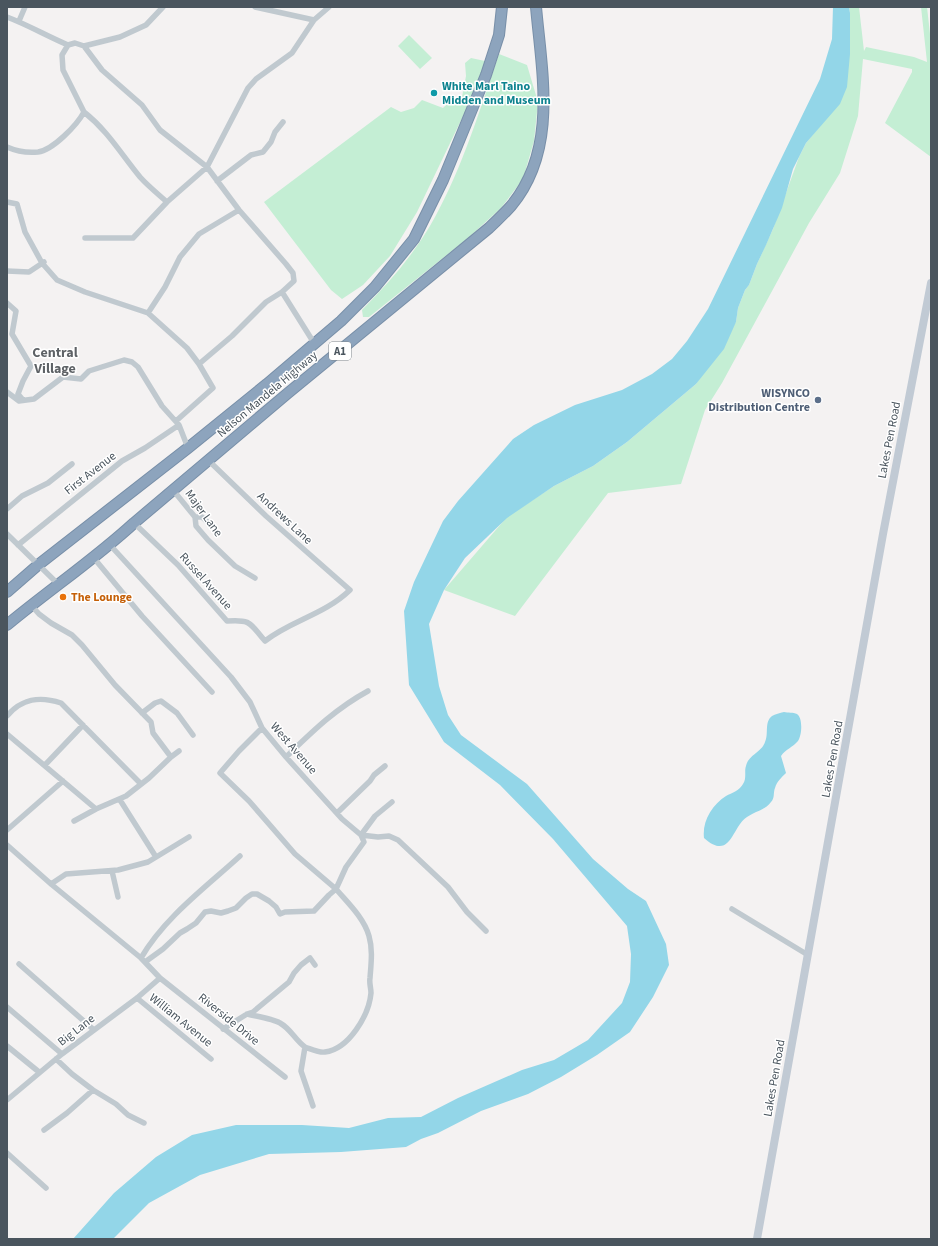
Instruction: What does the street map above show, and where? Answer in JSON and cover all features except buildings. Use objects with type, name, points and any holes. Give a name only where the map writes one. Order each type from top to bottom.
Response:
[{"type":"highway","name":"Nelson Mandela Highway","points":[[7,592],[38,565],[188,448],[310,345],[341,321],[375,287],[414,239],[443,180],[486,76],[499,36],[502,7]]},
{"type":"highway","name":"Nelson Mandela Highway","points":[[7,625],[110,545],[208,460],[489,228],[511,207],[523,189],[536,161],[543,124],[543,101],[536,7]]},
{"type":"street","points":[[20,21],[25,7]]},
{"type":"street","points":[[163,7],[146,24],[120,37],[84,46],[75,43],[68,46],[62,55],[63,70],[84,112],[94,120],[115,143],[140,177],[167,202]]},
{"type":"street","points":[[256,7],[314,20]]},
{"type":"street","points":[[85,238],[133,238],[167,202],[207,167],[248,88],[256,79],[292,53],[314,20],[329,7]]},
{"type":"street","points":[[7,17],[20,21],[68,46]]},
{"type":"street","points":[[7,202],[17,204],[25,232],[43,263],[56,280],[85,292],[148,313],[187,348],[200,364],[232,336],[266,302],[282,292],[294,280],[293,273],[239,210],[207,167],[160,130],[142,105],[102,70],[84,46]]},
{"type":"street","points":[[7,147],[15,151],[38,152],[52,145],[79,121],[84,112]]},
{"type":"street","points":[[217,181],[251,155],[263,152],[271,142],[275,132],[284,122]]},
{"type":"street","points":[[148,313],[165,287],[180,257],[199,234],[239,210]]},
{"type":"street","points":[[7,271],[29,272],[43,263]]},
{"type":"street","name":"Lakes Pen Road","points":[[757,1239],[883,534],[931,283]]},
{"type":"street","points":[[282,292],[310,345]]},
{"type":"street","points":[[7,303],[16,311],[12,334],[31,366],[18,394],[23,400]]},
{"type":"street","points":[[7,392],[19,401],[34,399],[64,377],[81,380],[89,370],[124,360],[132,362],[138,367],[162,406],[178,423],[188,448]]},
{"type":"street","name":"First Avenue","points":[[18,545],[122,461],[164,436],[178,423],[213,388],[200,364]]},
{"type":"street","name":"Andrews Lane","points":[[208,460],[266,516],[350,590],[329,607],[277,632],[265,641]]},
{"type":"street","points":[[7,509],[22,496],[48,483],[72,464]]},
{"type":"street","name":"Majer Lane","points":[[173,490],[195,517],[196,526],[208,540],[235,566],[255,578]]},
{"type":"street","points":[[195,517],[202,517],[214,528]]},
{"type":"street","name":"Russel Avenue","points":[[134,523],[178,565],[227,621],[241,620],[250,623],[265,641]]},
{"type":"street","points":[[7,534],[58,584]]},
{"type":"street","name":"West Avenue","points":[[110,545],[231,677],[250,702],[262,728],[286,758],[337,813],[361,836]]},
{"type":"street","points":[[93,557],[142,616],[212,692]]},
{"type":"street","points":[[31,605],[39,614],[72,635],[82,645],[115,685],[151,722],[153,733],[171,757]]},
{"type":"street","points":[[286,758],[322,722],[351,701],[368,692]]},
{"type":"street","points":[[7,716],[12,710],[29,700],[48,699],[61,703],[141,784]]},
{"type":"street","points":[[142,713],[155,703],[161,701],[176,713],[193,735]]},
{"type":"street","points":[[45,765],[83,725]]},
{"type":"street","points":[[247,1014],[279,1022],[292,1033],[297,1042],[305,1047],[324,1052],[340,1047],[353,1035],[368,1005],[371,992],[369,983],[372,953],[370,937],[365,925],[336,889],[295,854],[249,801],[220,773],[262,728]]},
{"type":"street","points":[[7,734],[96,809]]},
{"type":"street","points":[[74,821],[96,809],[120,800],[179,751]]},
{"type":"street","points":[[337,813],[374,775],[385,766]]},
{"type":"street","points":[[7,830],[64,781]]},
{"type":"street","points":[[120,800],[156,857]]},
{"type":"street","points":[[361,836],[375,816],[392,802]]},
{"type":"street","points":[[143,960],[163,949],[180,932],[187,930],[196,923],[205,912],[211,910],[221,913],[236,908],[252,894],[257,894],[269,901],[276,907],[280,914],[285,912],[314,911],[336,889],[346,867],[364,842],[361,836]]},
{"type":"street","points":[[361,836],[389,836],[398,840],[448,887],[466,912],[486,931]]},
{"type":"street","points":[[51,884],[66,874],[112,871],[125,869],[148,862],[189,837]]},
{"type":"street","name":"Riverside Drive","points":[[8,848],[143,960],[160,978],[285,1078]]},
{"type":"street","points":[[143,960],[150,944],[172,918],[240,856]]},
{"type":"street","points":[[112,871],[118,897]]},
{"type":"street","points":[[732,909],[808,955]]},
{"type":"street","points":[[224,1029],[247,1014],[253,1012],[289,982],[300,965],[310,958],[315,965]]},
{"type":"street","points":[[19,964],[94,1030]]},
{"type":"street","name":"Big Lane","points":[[7,1100],[62,1054],[137,998],[160,978]]},
{"type":"street","name":"William Avenue","points":[[137,998],[211,1059]]},
{"type":"street","points":[[7,1007],[62,1054]]},
{"type":"street","points":[[7,1046],[40,1072]]},
{"type":"street","points":[[305,1047],[301,1071],[313,1106]]},
{"type":"street","points":[[56,1059],[72,1074],[93,1090],[116,1104],[128,1115],[144,1123]]},
{"type":"street","points":[[44,1130],[67,1113],[93,1090]]},
{"type":"street","points":[[7,1153],[46,1188]]},
{"type":"green space","points":[[849,7],[859,7],[864,51],[866,47],[914,57],[927,62],[921,7],[927,7],[931,43],[931,157],[885,123],[912,72],[912,69],[863,59],[858,116],[840,173],[809,223],[722,383],[705,410],[681,484],[608,493],[515,616],[444,590],[507,517],[554,486],[593,466],[627,442],[696,384],[736,322],[738,308],[773,229],[799,157],[806,143],[820,126],[850,13]]},
{"type":"green space","points":[[409,35],[432,58],[420,69],[398,46]]},
{"type":"green space","points":[[499,54],[527,65],[538,102],[534,141],[523,179],[501,208],[468,238],[369,317],[363,317],[362,310],[383,289],[420,242],[445,198],[463,158]]},
{"type":"green space","points":[[471,58],[485,61],[481,73],[465,112],[417,212],[390,256],[363,285],[342,299],[331,290],[264,202],[391,107],[401,112],[414,108],[422,100],[443,108],[449,102],[454,105],[462,97],[466,76],[465,63]]},
{"type":"water","points":[[833,7],[849,7],[850,54],[847,87],[840,104],[806,143],[793,169],[782,208],[749,285],[745,290],[738,308],[736,322],[724,349],[696,384],[627,442],[593,466],[554,486],[507,518],[465,558],[444,590],[429,624],[439,686],[448,715],[461,735],[527,784],[593,859],[628,889],[646,901],[666,944],[669,965],[653,997],[630,1032],[597,1055],[561,1077],[528,1094],[481,1111],[438,1133],[421,1139],[406,1147],[341,1152],[269,1154],[200,1175],[149,1203],[113,1239],[73,1239],[114,1193],[156,1157],[192,1135],[236,1125],[302,1125],[349,1128],[388,1118],[421,1117],[458,1098],[522,1070],[554,1060],[588,1040],[622,1003],[630,982],[631,954],[627,926],[553,839],[500,785],[444,742],[409,685],[404,611],[414,582],[443,521],[458,501],[513,439],[534,425],[575,405],[622,390],[652,374],[672,359],[687,341],[708,309],[820,79],[832,39]]},
{"type":"water","points":[[784,712],[795,713],[799,716],[801,731],[798,741],[781,756],[786,773],[777,783],[772,800],[768,805],[742,821],[726,844],[720,846],[713,844],[704,838],[706,820],[709,814],[716,804],[742,786],[745,779],[745,768],[747,762],[765,742],[768,721],[772,716]]},
{"type":"place","name":"White Marl Taino Midden and Museum","points":[[434,93]]},
{"type":"place","name":"WISYNCO Distribution Centre","points":[[818,400]]},
{"type":"place","name":"The Lounge","points":[[63,597]]},
{"type":"district","name":"Central Village","points":[[55,360]]}]
